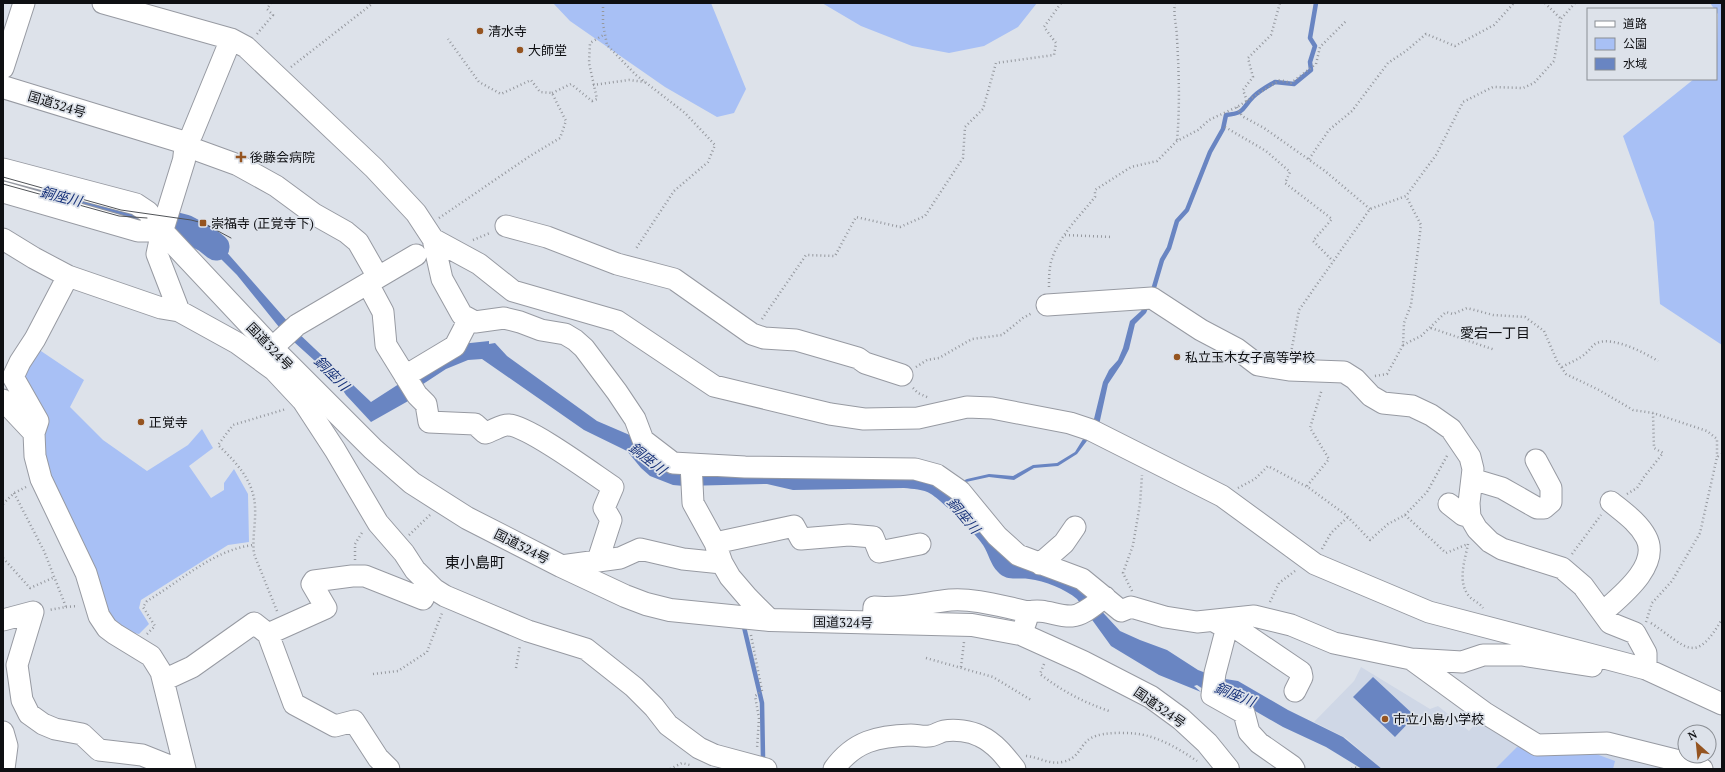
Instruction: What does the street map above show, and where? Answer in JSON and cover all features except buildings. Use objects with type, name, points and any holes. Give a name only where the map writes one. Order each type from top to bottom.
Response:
[{"type":"highway","name":"国道324号","points":[[3,87],[186,143]]},
{"type":"highway","points":[[162,231],[184,160],[186,143]]},
{"type":"highway","name":"国道324号","points":[[162,231],[277,343],[373,449],[412,483],[440,503],[604,588],[646,604],[670,610],[770,620],[972,625],[1021,634],[1120,680],[1151,698],[1182,719],[1207,743],[1228,769]]},
{"type":"street","points":[[3,68],[24,3]]},
{"type":"street","points":[[103,3],[238,43],[278,77],[374,168],[416,213],[429,233],[442,279],[462,315],[475,322],[504,318],[541,330],[566,334],[575,340],[584,348],[617,392],[635,420],[643,440],[673,463],[745,467],[915,469],[937,475],[960,491],[997,536],[1018,555],[1082,579],[1121,611],[1131,607],[1165,617],[1220,624],[1239,630],[1301,672],[1302,677],[1295,692]]},
{"type":"street","points":[[238,43],[186,143],[194,149],[238,165],[276,186],[314,214],[346,232],[358,242],[383,312],[386,345],[410,383],[426,404],[429,422],[475,424],[486,433],[506,425],[518,427],[548,443],[613,487],[604,508],[611,520],[598,560]]},
{"type":"street","points":[[3,169],[136,204],[148,212],[162,231],[157,254],[178,311]]},
{"type":"street","points":[[3,192],[138,231],[162,231]]},
{"type":"street","points":[[506,226],[547,237],[624,266],[674,279],[752,334],[764,338],[796,340],[858,358],[865,363],[902,375]]},
{"type":"street","points":[[429,233],[452,249],[479,264],[513,291],[617,321],[714,386],[830,414],[864,419],[918,418],[967,407],[992,408],[1070,423],[1109,438],[1222,496],[1311,562],[1429,612],[1646,669],[1722,704]]},
{"type":"street","points":[[3,239],[68,276],[161,308],[178,311],[237,343],[274,370],[303,401],[335,450],[376,520],[404,553],[415,570],[434,589],[445,596],[525,630],[586,649],[634,687],[654,707],[668,725],[699,748],[714,755],[761,768]]},
{"type":"street","points":[[277,343],[297,325],[416,255]]},
{"type":"street","points":[[68,276],[13,377],[38,421],[34,433],[35,456],[41,479],[86,573],[99,616],[107,628],[151,656],[156,663],[164,680],[185,769]]},
{"type":"street","points":[[1047,306],[1152,298],[1201,330],[1237,349],[1258,365],[1289,370],[1344,372],[1355,379],[1371,396],[1383,403],[1412,406],[1451,428],[1458,436],[1470,457],[1474,469],[1468,503],[1471,529]]},
{"type":"street","points":[[410,383],[455,346],[469,319]]},
{"type":"street","points":[[3,400],[34,433]]},
{"type":"street","points":[[1472,479],[1502,488],[1537,508],[1544,508],[1551,502],[1551,488],[1536,460]]},
{"type":"street","points":[[691,464],[691,490],[693,503],[715,543],[722,563],[730,577],[770,620]]},
{"type":"street","points":[[1603,612],[1639,577],[1649,550],[1646,537],[1632,519],[1611,502]]},
{"type":"street","points":[[1449,504],[1463,515],[1471,529],[1502,549],[1562,568],[1583,586],[1610,623],[1641,627],[1646,653],[1646,669]]},
{"type":"street","points":[[715,543],[794,526],[801,539],[849,535],[872,537],[879,552],[920,544]]},
{"type":"street","points":[[1040,564],[1064,543],[1075,527]]},
{"type":"street","points":[[561,566],[620,558],[640,549],[683,559],[722,563]]},
{"type":"street","points":[[164,680],[192,667],[254,622],[275,631],[326,608],[312,584],[314,581],[365,576],[424,597]]},
{"type":"street","points":[[873,622],[874,607],[893,608],[950,600],[994,604],[1029,612],[1037,610],[1072,616],[1085,612],[1105,598]]},
{"type":"street","points":[[3,620],[33,612]]},
{"type":"street","points":[[33,612],[16,665],[22,700],[28,714],[43,724],[55,729],[82,734],[99,750],[142,755],[177,769]]},
{"type":"street","points":[[1021,634],[1029,612]]},
{"type":"street","points":[[1220,624],[1254,616],[1291,624],[1334,643],[1411,659],[1462,662],[1483,655],[1522,655],[1610,670],[1624,663]]},
{"type":"street","points":[[1220,624],[1212,695],[1244,713],[1249,732],[1259,744],[1292,766],[1294,769]]},
{"type":"street","points":[[275,631],[294,704],[335,726],[354,721],[378,758],[389,769]]},
{"type":"street","points":[[1411,659],[1485,714],[1538,744],[1607,743],[1689,767]]},
{"type":"street","points":[[3,726],[28,714]]},
{"type":"street","points":[[834,769],[848,752],[866,742],[886,737],[913,735],[929,736],[945,731],[979,735],[995,744],[1012,766]]},
{"type":"street","points":[[3,732],[7,746],[4,769]]},
{"type":"path","points":[[238,43],[274,15],[267,8],[271,3]]},
{"type":"path","points":[[603,3],[607,45],[646,82],[685,113],[715,145],[708,162],[674,192],[624,266]]},
{"type":"path","points":[[752,334],[806,255],[835,256],[856,217],[900,227],[925,216],[963,158],[965,126],[983,109],[996,63],[1054,55],[1056,43],[1044,27],[1061,3]]},
{"type":"path","points":[[1175,3],[1174,19],[1177,32],[1180,110],[1177,141]]},
{"type":"path","points":[[1247,101],[1243,90],[1253,77],[1248,58],[1271,35],[1280,3]]},
{"type":"path","points":[[1309,159],[1329,130],[1352,111],[1388,62],[1406,51],[1426,34],[1455,46],[1494,25],[1514,3]]},
{"type":"path","points":[[1545,3],[1561,19]]},
{"type":"path","points":[[1289,370],[1294,329],[1299,310],[1370,209],[1406,196],[1436,155],[1463,102],[1493,87],[1523,88],[1534,83],[1554,62],[1561,19],[1576,3]]},
{"type":"path","points":[[278,77],[372,4]]},
{"type":"path","points":[[942,412],[935,400],[918,393],[902,375],[927,360],[940,358],[972,339],[1002,335],[1023,318],[1047,306],[1051,263],[1064,235],[1095,197],[1095,190],[1131,167],[1157,161],[1177,141],[1198,130],[1221,113],[1237,107],[1280,80],[1291,83],[1316,64],[1320,47],[1346,21]]},
{"type":"path","points":[[448,39],[479,82],[501,94],[531,80],[540,92],[552,93],[571,84],[592,101],[597,99],[589,63],[590,43],[605,34]]},
{"type":"path","points":[[593,85],[629,80],[646,82]]},
{"type":"path","points":[[429,233],[530,156],[560,138],[566,121],[552,93]]},
{"type":"path","points":[[1237,107],[1242,116],[1264,128],[1309,159],[1370,209]]},
{"type":"path","points":[[1225,126],[1271,155],[1290,172],[1285,183],[1332,219],[1313,241],[1333,261]]},
{"type":"path","points":[[1387,374],[1403,344],[1404,323],[1411,304],[1422,225],[1406,196]]},
{"type":"path","points":[[452,249],[506,226]]},
{"type":"path","points":[[1064,235],[1112,237]]},
{"type":"path","points":[[1403,344],[1421,336],[1446,312],[1453,314],[1467,308],[1493,315],[1525,317],[1544,331],[1557,361],[1566,374],[1599,390],[1633,410],[1653,413],[1707,431],[1714,435],[1717,439],[1717,457],[1700,533],[1672,582],[1652,603],[1641,627],[1687,649],[1695,648],[1709,639],[1722,619]]},
{"type":"path","points":[[1430,328],[1495,350]]},
{"type":"path","points":[[1562,367],[1585,354],[1593,346],[1603,341],[1642,351],[1658,361]]},
{"type":"path","points":[[1307,486],[1329,459],[1310,428],[1328,372]]},
{"type":"path","points":[[275,631],[256,562],[253,545],[255,507],[254,494],[238,464],[218,445],[233,425],[282,411]]},
{"type":"path","points":[[1562,568],[1611,502],[1638,488],[1644,476],[1663,453],[1654,448],[1653,413]]},
{"type":"path","points":[[1222,496],[1255,479],[1268,466],[1307,486],[1348,517],[1370,540],[1388,524],[1405,515],[1427,492],[1458,436]]},
{"type":"path","points":[[1717,457],[1722,454]]},
{"type":"path","points":[[1131,607],[1134,593],[1123,573],[1134,545],[1140,504],[1141,480],[1147,458]]},
{"type":"path","points":[[3,504],[14,493],[55,577],[66,607],[33,612]]},
{"type":"path","points":[[395,542],[412,533],[440,503]]},
{"type":"path","points":[[1405,515],[1446,553],[1471,529]]},
{"type":"path","points":[[1269,604],[1279,583],[1311,562],[1332,533],[1348,517]]},
{"type":"path","points":[[358,576],[354,558],[355,544],[361,533],[376,520]]},
{"type":"path","points":[[1471,529],[1462,576],[1469,596],[1479,602],[1483,608],[1481,626]]},
{"type":"path","points":[[135,646],[155,626],[143,607],[147,601],[217,555],[239,547],[253,545]]},
{"type":"path","points":[[3,558],[30,588],[55,577]]},
{"type":"path","points":[[373,674],[398,670],[427,652],[444,607],[424,597]]},
{"type":"path","points":[[748,618],[762,691],[755,696],[759,718],[761,768]]},
{"type":"path","points":[[516,668],[525,630]]},
{"type":"path","points":[[1051,647],[1040,674],[1068,694],[1109,710]]},
{"type":"path","points":[[926,658],[993,678],[1031,700]]},
{"type":"path","points":[[1012,766],[1021,756],[1029,756],[1052,763],[1062,762],[1075,757],[1092,738],[1101,734],[1117,733],[1148,735],[1180,750],[1202,765]]},
{"type":"path","points":[[1352,769],[1354,767],[1358,769]]},
{"type":"shaded area","name":"市立小島小学校","points":[[1361,667],[1430,709],[1438,706],[1469,731],[1481,717],[1533,746],[1588,746],[1678,769],[1382,769],[1346,738],[1314,722],[1354,681]]},
{"type":"green space","points":[[553,3],[711,3],[746,89],[734,113],[717,117],[665,87],[570,21]]},
{"type":"green space","points":[[822,3],[1037,3],[1018,27],[984,46],[949,53],[912,46],[861,26]]},
{"type":"green space","points":[[1710,3],[1722,3],[1722,345],[1660,304],[1654,222],[1623,136],[1693,80],[1717,80],[1718,14],[1717,8],[1714,8]]},
{"type":"green space","points":[[35,347],[84,380],[70,407],[103,440],[147,471],[188,445],[202,429],[213,448],[189,466],[211,498],[224,490],[224,483],[234,469],[248,494],[249,542],[228,545],[141,600],[139,608],[149,624],[139,634],[118,630],[103,609],[47,478],[17,377]]},
{"type":"green space","points":[[1517,747],[1551,753],[1588,751],[1615,761],[1613,769],[1495,769]]},
{"type":"water","points":[[185,228],[209,232],[295,330],[371,402],[461,344],[489,341],[489,344],[495,343],[507,356],[597,421],[639,439],[658,458],[910,473],[956,484],[967,479],[989,474],[1013,476],[1033,465],[1057,463],[1075,452],[1093,423],[1103,382],[1109,370],[1118,360],[1123,348],[1130,321],[1141,311],[1145,303],[1150,304],[1146,313],[1135,324],[1129,349],[1122,363],[1108,384],[1099,425],[1077,454],[1058,466],[1034,468],[1014,480],[989,477],[966,482],[978,519],[1071,578],[1120,631],[1167,650],[1198,670],[1219,678],[1238,681],[1288,710],[1343,737],[1382,769],[1362,769],[1326,747],[1283,727],[1250,708],[1209,693],[1197,685],[1194,686],[1201,692],[1159,675],[1111,646],[1077,599],[1072,595],[1054,586],[1035,580],[1009,578],[1001,575],[993,566],[983,545],[974,534],[942,503],[925,491],[904,488],[793,490],[767,484],[673,485],[650,476],[641,468],[627,451],[584,430],[482,359],[468,360],[446,369],[417,388],[410,400],[371,422],[346,395],[336,380],[283,332],[237,275],[219,257],[188,233]]},
{"type":"water","points":[[1373,677],[1415,716],[1395,737],[1353,697]]},
{"type":"waterway","points":[[1152,294],[1162,260],[1169,248],[1177,221],[1187,210],[1210,152],[1223,129],[1226,115],[1240,112],[1255,95],[1275,82],[1294,84],[1311,70],[1310,62],[1315,46],[1310,38],[1316,3]]},
{"type":"waterway","name":"銅座川","points":[[3,181],[185,228],[206,239],[216,247]]},
{"type":"waterway","points":[[744,627],[762,703],[763,757]]},
{"type":"tram line","points":[[3,177],[121,210],[203,223],[231,238]]},
{"type":"tram line","points":[[3,184],[119,216],[147,218]]},
{"type":"place","name":"清水寺","points":[[480,31]]},
{"type":"place","name":"大師堂","points":[[520,50]]},
{"type":"place","name":"後藤会病院","points":[[241,157]]},
{"type":"place","name":"崇福寺 (正覚寺下)","points":[[203,223]]},
{"type":"place","name":"私立玉木女子高等学校","points":[[1177,357]]},
{"type":"place","name":"正覚寺","points":[[141,422]]},
{"type":"place","name":"市立小島小学校","points":[[1385,719]]},
{"type":"district","name":"愛宕一丁目","points":[[1495,332]]},
{"type":"district","name":"東小島町","points":[[475,562]]}]
